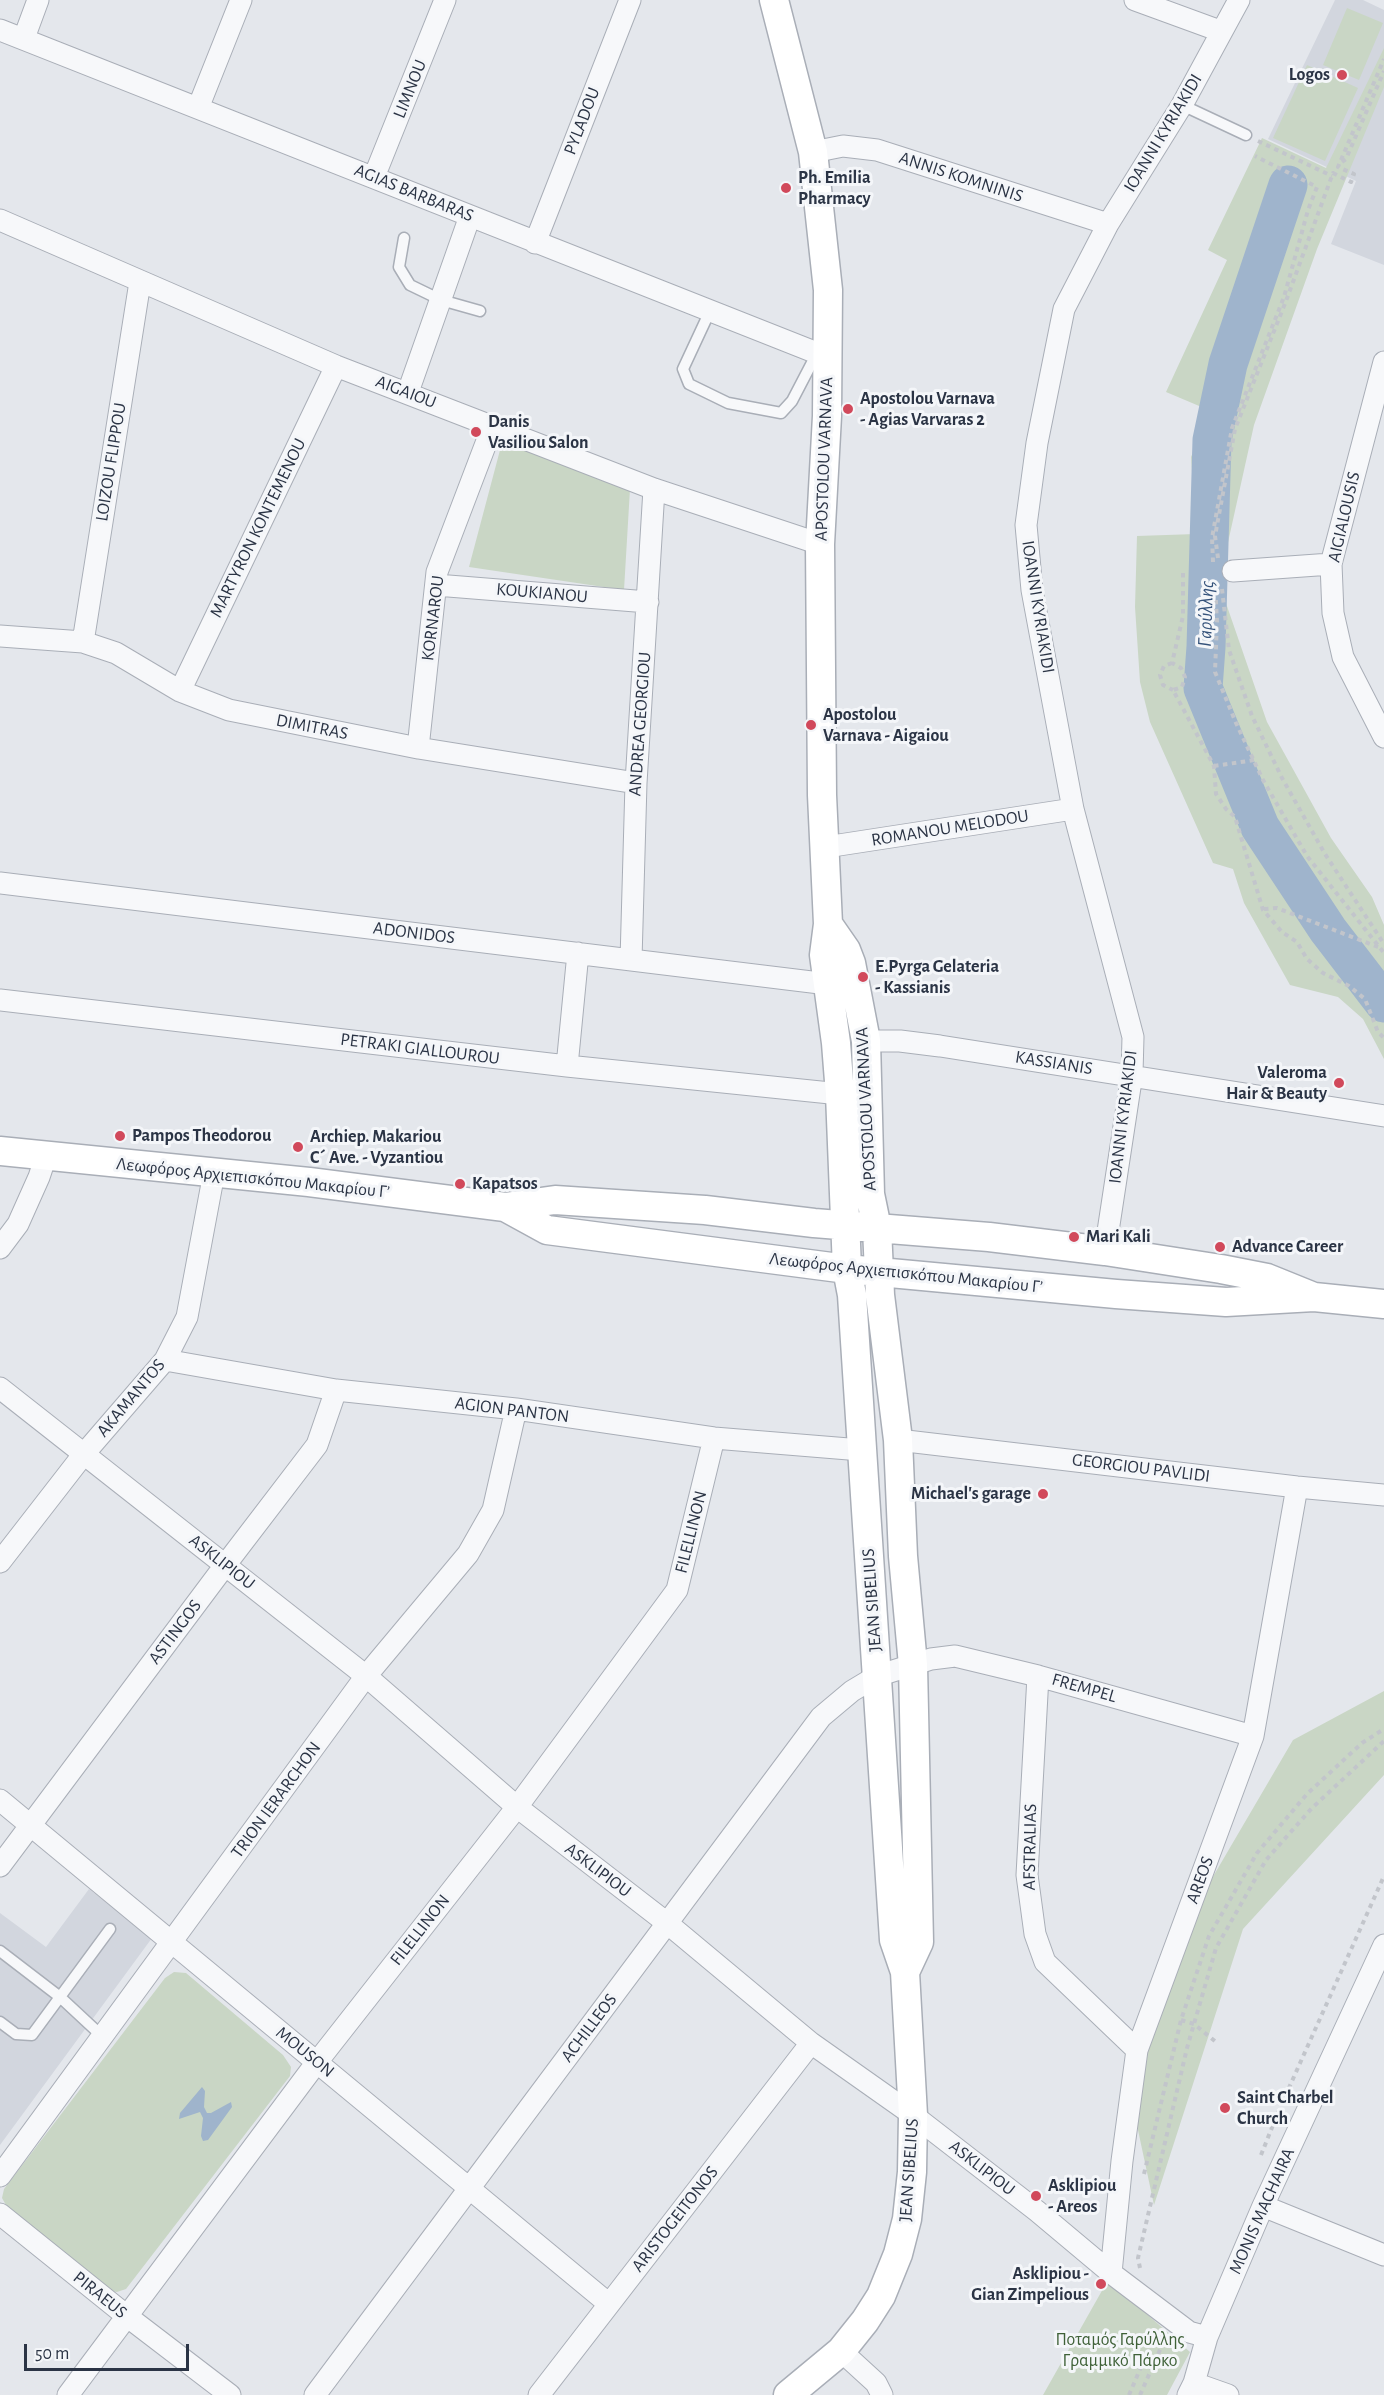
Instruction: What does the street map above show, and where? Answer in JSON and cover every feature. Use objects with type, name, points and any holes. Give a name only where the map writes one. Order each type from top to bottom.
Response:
[{"type":"main road","name":"APOSTOLOU VARNAVA","points":[[774,0],[813,152],[828,290],[822,355],[827,416],[820,544],[822,795],[828,924],[824,955],[836,1043],[840,1094],[845,1225]]},
{"type":"main road","name":"APOSTOLOU VARNAVA","points":[[828,924],[846,950],[851,963],[866,1041],[870,1194],[877,1228]]},
{"type":"main road","name":"Λεωφόρος Αρχιεπισκόπου Μακαρίου Γ’","points":[[0,1151],[309,1182],[505,1207],[555,1200],[705,1210],[989,1237],[1105,1251],[1221,1269],[1267,1278],[1314,1297]]},
{"type":"main road","name":"Λεωφόρος Αρχιεπισκόπου Μακαρίου Γ’","points":[[505,1207],[548,1230],[847,1269],[1226,1302],[1314,1297],[1384,1304]]},
{"type":"main road","name":"JEAN SIBELIUS","points":[[788,2395],[841,2351],[880,2296],[898,2253],[907,2219],[912,2172],[913,2115],[905,1972],[894,1940],[852,1295],[847,1269],[845,1225]]},
{"type":"main road","name":"JEAN SIBELIUS","points":[[877,1228],[879,1270],[898,1440],[903,1556],[913,1665],[919,1942],[905,1972]]},
{"type":"street","points":[[24,38],[38,0]]},
{"type":"street","points":[[198,108],[241,0]]},
{"type":"street","name":"LIMNOU","points":[[374,177],[445,0]]},
{"type":"street","name":"PYLADOU","points":[[535,243],[630,0]]},
{"type":"street","points":[[1135,0],[1221,31]]},
{"type":"street","name":"IOANNI KYRIAKIDI","points":[[1105,1251],[1132,1074],[1132,1036],[1073,808],[1032,590],[1026,525],[1037,443],[1064,309],[1108,224],[1182,105],[1239,0]]},
{"type":"street","name":"AGIAS BARBARAS","points":[[0,30],[822,355]]},
{"type":"street","name":"ANNIS KOMNINIS","points":[[813,152],[843,146],[877,150],[1108,224]]},
{"type":"street","points":[[408,393],[470,216]]},
{"type":"street","name":"AIGAIOU","points":[[0,220],[336,366],[654,489],[820,544]]},
{"type":"street","name":"LOIZOU FLIPPOU","points":[[83,642],[140,282]]},
{"type":"street","name":"AIGIALOUSIS","points":[[1384,362],[1331,564],[1333,613],[1343,657],[1384,737]]},
{"type":"street","name":"MARTYRON KONTEMENOU","points":[[180,691],[336,366]]},
{"type":"street","name":"KORNAROU","points":[[418,748],[437,572],[493,425]]},
{"type":"street","name":"ANDREA GEORGIOU","points":[[631,960],[636,783],[654,489]]},
{"type":"street","points":[[1233,571],[1331,564]]},
{"type":"street","name":"KOUKIANOU","points":[[436,585],[648,602]]},
{"type":"street","name":"DIMITRAS","points":[[0,636],[83,642],[116,653],[180,691],[229,711],[418,748],[636,783]]},
{"type":"street","name":"ROMANOU MELODOU","points":[[826,847],[1073,808]]},
{"type":"street","name":"ADONIDOS","points":[[0,883],[828,984]]},
{"type":"street","points":[[567,1066],[578,953]]},
{"type":"street","name":"PETRAKI GIALLOUROU","points":[[0,1000],[567,1066],[840,1094]]},
{"type":"street","name":"KASSIANIS","points":[[866,1041],[900,1041],[940,1046],[1132,1074],[1384,1116]]},
{"type":"street","points":[[0,1248],[18,1224],[46,1156]]},
{"type":"street","name":"AKAMANTOS","points":[[0,1562],[82,1455],[165,1360],[188,1317],[214,1173]]},
{"type":"street","name":"AGION PANTON","points":[[165,1360],[336,1390],[516,1409],[714,1438],[861,1450]]},
{"type":"street","name":"ASKLIPIOU","points":[[0,1388],[82,1455],[226,1564],[366,1676],[517,1807],[667,1923],[811,2043],[913,2115],[1189,2332],[1207,2337]]},
{"type":"street","name":"ASTINGOS","points":[[0,1866],[317,1445],[336,1390]]},
{"type":"street","name":"TRION IERARCHON","points":[[0,2176],[366,1676],[468,1554],[493,1510],[516,1409]]},
{"type":"street","name":"FILELLINON","points":[[68,2395],[317,2062],[517,1807],[677,1590],[714,1438]]},
{"type":"street","name":"GEORGIOU PAVLIDI","points":[[898,1440],[1296,1487],[1384,1494]]},
{"type":"street","name":"AREOS","points":[[1112,2273],[1122,2161],[1137,2050],[1253,1736],[1296,1487]]},
{"type":"street","name":"FREMPEL","points":[[877,1676],[932,1659],[955,1656],[1038,1676],[1253,1736]]},
{"type":"street","name":"ACHILLEOS","points":[[315,2395],[821,1716],[844,1696],[877,1676]]},
{"type":"street","name":"AFSTRALIAS","points":[[1038,1676],[1027,1875],[1035,1934],[1045,1962],[1137,2050]]},
{"type":"street","name":"MOUSON","points":[[0,1800],[609,2304]]},
{"type":"street","name":"MONIS MACHAIRA","points":[[1191,2389],[1207,2337],[1263,2206],[1384,1945]]},
{"type":"street","name":"ARISTOGEITONOS","points":[[539,2395],[811,2043]]},
{"type":"street","points":[[1263,2206],[1384,2255]]},
{"type":"street","name":"PIRAEUS","points":[[0,2214],[230,2395]]},
{"type":"street","points":[[841,2351],[876,2383],[882,2395]]},
{"type":"street","points":[[1191,2389],[1228,2395]]},
{"type":"lane","points":[[1182,105],[1246,135]]},
{"type":"lane","points":[[404,238],[399,267],[410,285],[441,300],[480,311]]},
{"type":"lane","points":[[710,311],[683,369],[689,384],[728,403],[781,413],[792,401],[822,355]]},
{"type":"lane","points":[[0,2022],[16,2034],[32,2035],[110,1929]]},
{"type":"lane","points":[[0,1951],[60,1997],[103,2037]]},
{"type":"path","points":[[1339,165],[1384,59]]},
{"type":"path","points":[[1339,165],[1346,159],[1384,71]]},
{"type":"path","points":[[1261,142],[1332,176]]},
{"type":"path","points":[[1255,156],[1325,191],[1333,173],[1352,182],[1354,174],[1338,167],[1339,165]]},
{"type":"path","points":[[1172,663],[1183,616],[1183,573]]},
{"type":"path","points":[[1173,690],[1182,687],[1185,676],[1181,668],[1172,663],[1164,666],[1160,675],[1163,685],[1173,690],[1214,766],[1216,794],[1226,809],[1235,817],[1263,909],[1282,932],[1297,942],[1307,959],[1323,974],[1349,986],[1365,999],[1378,1032],[1384,1038]]},
{"type":"path","points":[[1214,766],[1255,760]]},
{"type":"path","points":[[1263,909],[1277,908],[1379,948],[1384,953]]},
{"type":"path","points":[[1142,2182],[1181,2020],[1209,1936],[1257,1853],[1307,1794],[1362,1743],[1384,1729]]},
{"type":"path","points":[[1140,2269],[1138,2258],[1194,2024],[1216,1948],[1266,1860],[1312,1808],[1384,1741]]},
{"type":"path","points":[[1257,2166],[1278,2110],[1384,1876]]},
{"type":"path","points":[[1181,2020],[1194,2024],[1216,2042]]},
{"type":"path","points":[[1132,2259],[1145,2277]]},
{"type":"path","points":[[1129,2395],[1158,2327],[1168,2338]]},
{"type":"path","points":[[1140,2395],[1162,2343],[1157,2331]]},
{"type":"shaded area","name":"Logos","points":[[1335,0],[1363,0],[1384,10],[1384,265],[1331,244],[1356,181],[1268,139]]},
{"type":"shaded area","points":[[89,1889],[152,1938],[0,2145],[0,1913],[46,1947]]},
{"type":"green space","points":[[1347,8],[1383,23],[1359,80],[1323,65]]},
{"type":"green space","points":[[1384,48],[1384,87],[1317,249],[1254,425],[1219,583],[1267,722],[1331,838],[1372,897],[1384,925],[1384,1059],[1363,1019],[1338,997],[1290,985],[1244,903],[1233,869],[1213,863],[1150,722],[1140,682],[1135,607],[1137,536],[1196,534],[1191,457],[1211,411],[1166,392],[1227,260],[1208,250],[1262,138],[1326,168]]},
{"type":"green space","points":[[1307,65],[1358,88],[1325,161],[1273,138]]},
{"type":"green space","points":[[504,435],[630,489],[624,590],[469,567]]},
{"type":"green space","points":[[1384,1691],[1384,1775],[1243,1929],[1154,2205],[1129,2088],[1204,1892],[1293,1740]]},
{"type":"green space","points":[[174,1972],[186,1973],[283,2055],[291,2067],[290,2076],[126,2289],[117,2292],[109,2291],[7,2207],[2,2198],[4,2189],[165,1978]]},
{"type":"green space","name":"Ποταμός Γαρύλλης Γραμμικό Πάρκο","points":[[1108,2280],[1190,2352],[1167,2395],[1043,2395]]},
{"type":"water","points":[[202,2087],[205,2091],[204,2107],[207,2113],[231,2102],[232,2107],[208,2140],[203,2141],[201,2136],[203,2118],[200,2112],[179,2119],[180,2113]]},
{"type":"waterway","name":"Γαρύλλης","points":[[1288,185],[1228,364],[1212,440],[1203,688],[1260,827],[1328,930],[1384,1003]]},
{"type":"place","name":"Logos","points":[[1342,75]]},
{"type":"place","name":"Ph. Emilia Pharmacy","points":[[786,188]]},
{"type":"place","name":"Apostolou Varnava - Agias Varvaras 2","points":[[848,409]]},
{"type":"place","name":"Danis Vasiliou Salon","points":[[476,432]]},
{"type":"place","name":"Apostolou Varnava - Aigaiou","points":[[811,725]]},
{"type":"place","name":"E.Pyrga Gelateria - Kassianis","points":[[863,977]]},
{"type":"place","name":"Valeroma Hair & Beauty","points":[[1339,1083]]},
{"type":"place","name":"Pampos Theodorou","points":[[120,1136]]},
{"type":"place","name":"Archiep. Makariou C´ Ave. - Vyzantiou","points":[[298,1147]]},
{"type":"place","name":"Kapatsos","points":[[460,1184]]},
{"type":"place","name":"Mari Kali","points":[[1074,1237]]},
{"type":"place","name":"Advance Career","points":[[1220,1247]]},
{"type":"place","name":"Michael's garage","points":[[1043,1494]]},
{"type":"place","name":"Saint Charbel Church","points":[[1225,2108]]},
{"type":"place","name":"Asklipiou - Areos","points":[[1036,2196]]},
{"type":"place","name":"Asklipiou - Gian Zimpelious","points":[[1101,2284]]}]
